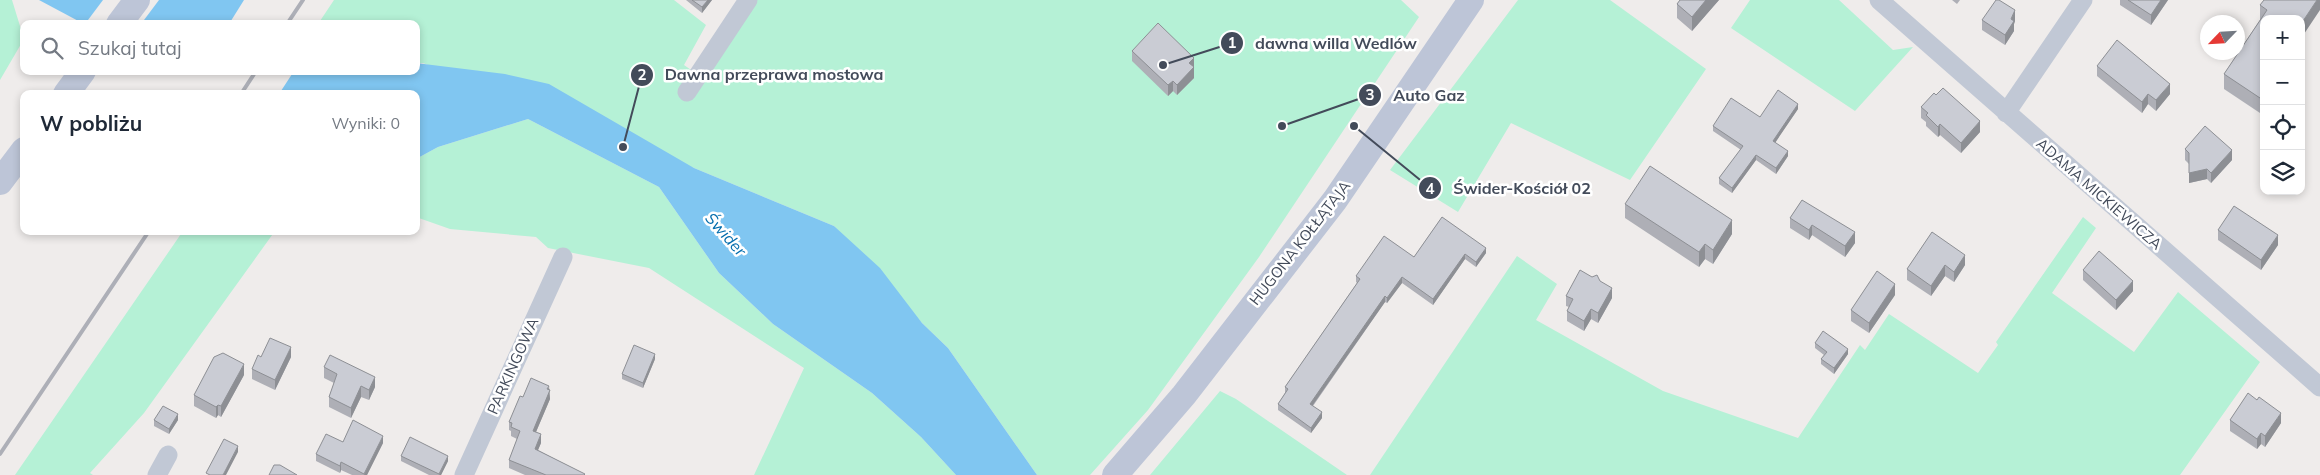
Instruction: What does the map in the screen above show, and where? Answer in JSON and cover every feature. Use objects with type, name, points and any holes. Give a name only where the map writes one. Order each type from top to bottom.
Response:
[{"type":"main road","points":[[122,20],[137,0]]},
{"type":"main road","name":"HUGONA KOŁŁĄTAJA","points":[[1115,475],[1184,395],[1335,200],[1471,0]]},
{"type":"main road","points":[[69,90],[80,75]]},
{"type":"main road","points":[[0,182],[20,155]]},
{"type":"street","points":[[687,92],[748,0]]},
{"type":"street","name":"ADAMA MICKIEWICZA","points":[[1879,0],[2320,387]]},
{"type":"street","points":[[2006,113],[2083,0]]},
{"type":"street","name":"PARKINGOWA","points":[[464,475],[563,256]]},
{"type":"street","points":[[157,475],[168,455]]},
{"type":"green space","points":[[0,0],[12,0],[20,26],[20,46],[0,80]]},
{"type":"green space","points":[[334,0],[674,0],[706,25],[684,65],[704,79],[757,0],[1401,0],[1419,17],[1259,257],[1148,410],[1090,475],[1037,475],[948,348],[922,323],[834,226],[694,168],[420,63],[420,20],[321,20]]},
{"type":"green space","points":[[1518,0],[1610,0],[1706,69],[1630,180],[1511,123],[1458,212],[1390,170]]},
{"type":"green space","points":[[1750,0],[1839,0],[1893,50],[1913,47],[1855,111],[1731,28]]},
{"type":"green space","points":[[528,119],[659,187],[719,273],[773,324],[872,393],[921,437],[956,475],[754,475],[804,368],[649,268],[548,248],[536,237],[450,229],[420,218],[420,157],[438,147]]},
{"type":"green space","points":[[2083,217],[2096,228],[2052,293],[2134,352],[2178,292],[2260,362],[2180,475],[1370,475],[1517,256],[1557,284],[1536,320],[1663,391],[1798,438],[1860,345],[1865,350],[1889,314],[1978,373],[1998,345],[1996,342]]},
{"type":"green space","points":[[180,235],[272,235],[144,413],[90,473],[93,475],[15,475]]},
{"type":"green space","points":[[1220,391],[1236,399],[1347,475],[1150,475]]},
{"type":"water","points":[[39,0],[244,0],[270,20],[76,20]]},
{"type":"water","name":"Świder","points":[[420,63],[505,74],[549,84],[694,168],[834,226],[880,268],[922,323],[948,348],[1037,475],[956,475],[921,437],[872,393],[773,324],[719,273],[659,187],[528,119],[438,147],[420,157],[420,90],[256,90],[236,75],[420,75]]},
{"type":"pier","points":[[103,0],[159,0],[144,20],[88,20]]},
{"type":"pier","points":[[244,0],[248,0],[273,20],[232,20]]},
{"type":"pier","points":[[229,75],[291,75],[282,90],[242,90],[231,82]]},
{"type":"building","points":[[692,0],[708,0],[702,7]]},
{"type":"building","points":[[1680,0],[1706,0],[1692,17],[1677,4]]},
{"type":"building","points":[[1996,0],[2015,10],[2011,19],[2014,21],[2005,35],[1982,20]]},
{"type":"building","points":[[2128,0],[2161,0],[2151,15]]},
{"type":"building","points":[[2264,0],[2317,0],[2305,18],[2305,15],[2264,15],[2267,10],[2260,5]]},
{"type":"building","points":[[2260,20],[2260,98],[2224,74],[2233,60],[2245,60],[2245,43]]},
{"type":"building","points":[[1158,23],[1194,58],[1189,63],[1194,67],[1177,85],[1173,81],[1168,85],[1132,51]]},
{"type":"building","points":[[2117,40],[2170,84],[2156,100],[2148,94],[2142,102],[2097,66]]},
{"type":"building","points":[[1943,88],[1980,121],[1961,143],[1940,124],[1938,127],[1921,107],[1934,93],[1936,95]]},
{"type":"building","points":[[1778,90],[1798,104],[1773,141],[1788,151],[1776,168],[1756,155],[1732,188],[1719,178],[1743,146],[1713,126],[1731,98],[1760,117]]},
{"type":"building","points":[[2205,126],[2232,150],[2211,173],[2207,169],[2189,173],[2189,153],[2185,149]]},
{"type":"building","points":[[1650,166],[1732,220],[1713,250],[1705,244],[1699,252],[1625,204]]},
{"type":"building","points":[[1802,200],[1855,232],[1845,246],[1812,225],[1809,230],[1790,218]]},
{"type":"building","points":[[2234,206],[2278,235],[2261,260],[2218,230]]},
{"type":"building","points":[[1442,217],[1486,248],[1476,262],[1465,254],[1433,299],[1402,277],[1387,298],[1385,296],[1310,404],[1322,412],[1311,428],[1278,404],[1288,389],[1285,387],[1360,279],[1356,276],[1384,236],[1414,257]]},
{"type":"building","points":[[1932,232],[1965,255],[1954,272],[1945,265],[1931,286],[1907,269]]},
{"type":"building","points":[[2099,251],[2133,281],[2116,300],[2083,270]]},
{"type":"building","points":[[1580,270],[1592,277],[1597,275],[1600,281],[1612,288],[1598,313],[1591,309],[1584,321],[1567,311],[1573,299],[1566,296]]},
{"type":"building","points":[[1877,271],[1895,284],[1869,323],[1851,310]]},
{"type":"building","points":[[1823,331],[1848,349],[1834,368],[1821,359],[1827,352],[1815,343]]},
{"type":"building","points":[[270,338],[291,347],[275,380],[252,369],[258,355],[261,357]]},
{"type":"building","points":[[634,345],[655,354],[643,383],[622,374]]},
{"type":"building","points":[[223,353],[244,364],[221,406],[218,405],[216,407],[194,395],[214,357]]},
{"type":"building","points":[[330,355],[375,377],[369,390],[361,386],[351,408],[329,397],[337,374],[324,367]]},
{"type":"building","points":[[531,378],[549,386],[547,389],[550,390],[533,431],[541,434],[535,449],[584,475],[546,475],[509,460],[520,431],[511,427],[512,423],[509,422],[520,396],[523,397]]},
{"type":"building","points":[[2248,393],[2257,400],[2259,397],[2281,413],[2265,436],[2261,433],[2257,439],[2230,420]]},
{"type":"building","points":[[163,406],[178,414],[169,429],[154,420]]},
{"type":"building","points":[[353,420],[383,436],[364,474],[341,462],[340,466],[316,454],[326,434],[343,442]]},
{"type":"building","points":[[410,437],[448,456],[439,474],[401,456]]},
{"type":"building","points":[[224,439],[238,446],[223,475],[210,475],[206,473]]},
{"type":"building","points":[[274,465],[280,465],[297,475],[269,475]]},
{"type":"railway","points":[[290,20],[303,0]]},
{"type":"railway","points":[[244,90],[253,75]]},
{"type":"railway","points":[[0,454],[146,235]]},
{"type":"place","name":"dawna willa Wedlów","points":[[1163,65]]},
{"type":"place","name":"Auto Gaz","points":[[1282,126]]},
{"type":"place","name":"Świder-Kościół 02","points":[[1354,126]]},
{"type":"place","name":"Dawna przeprawa mostowa","points":[[623,147]]}]
